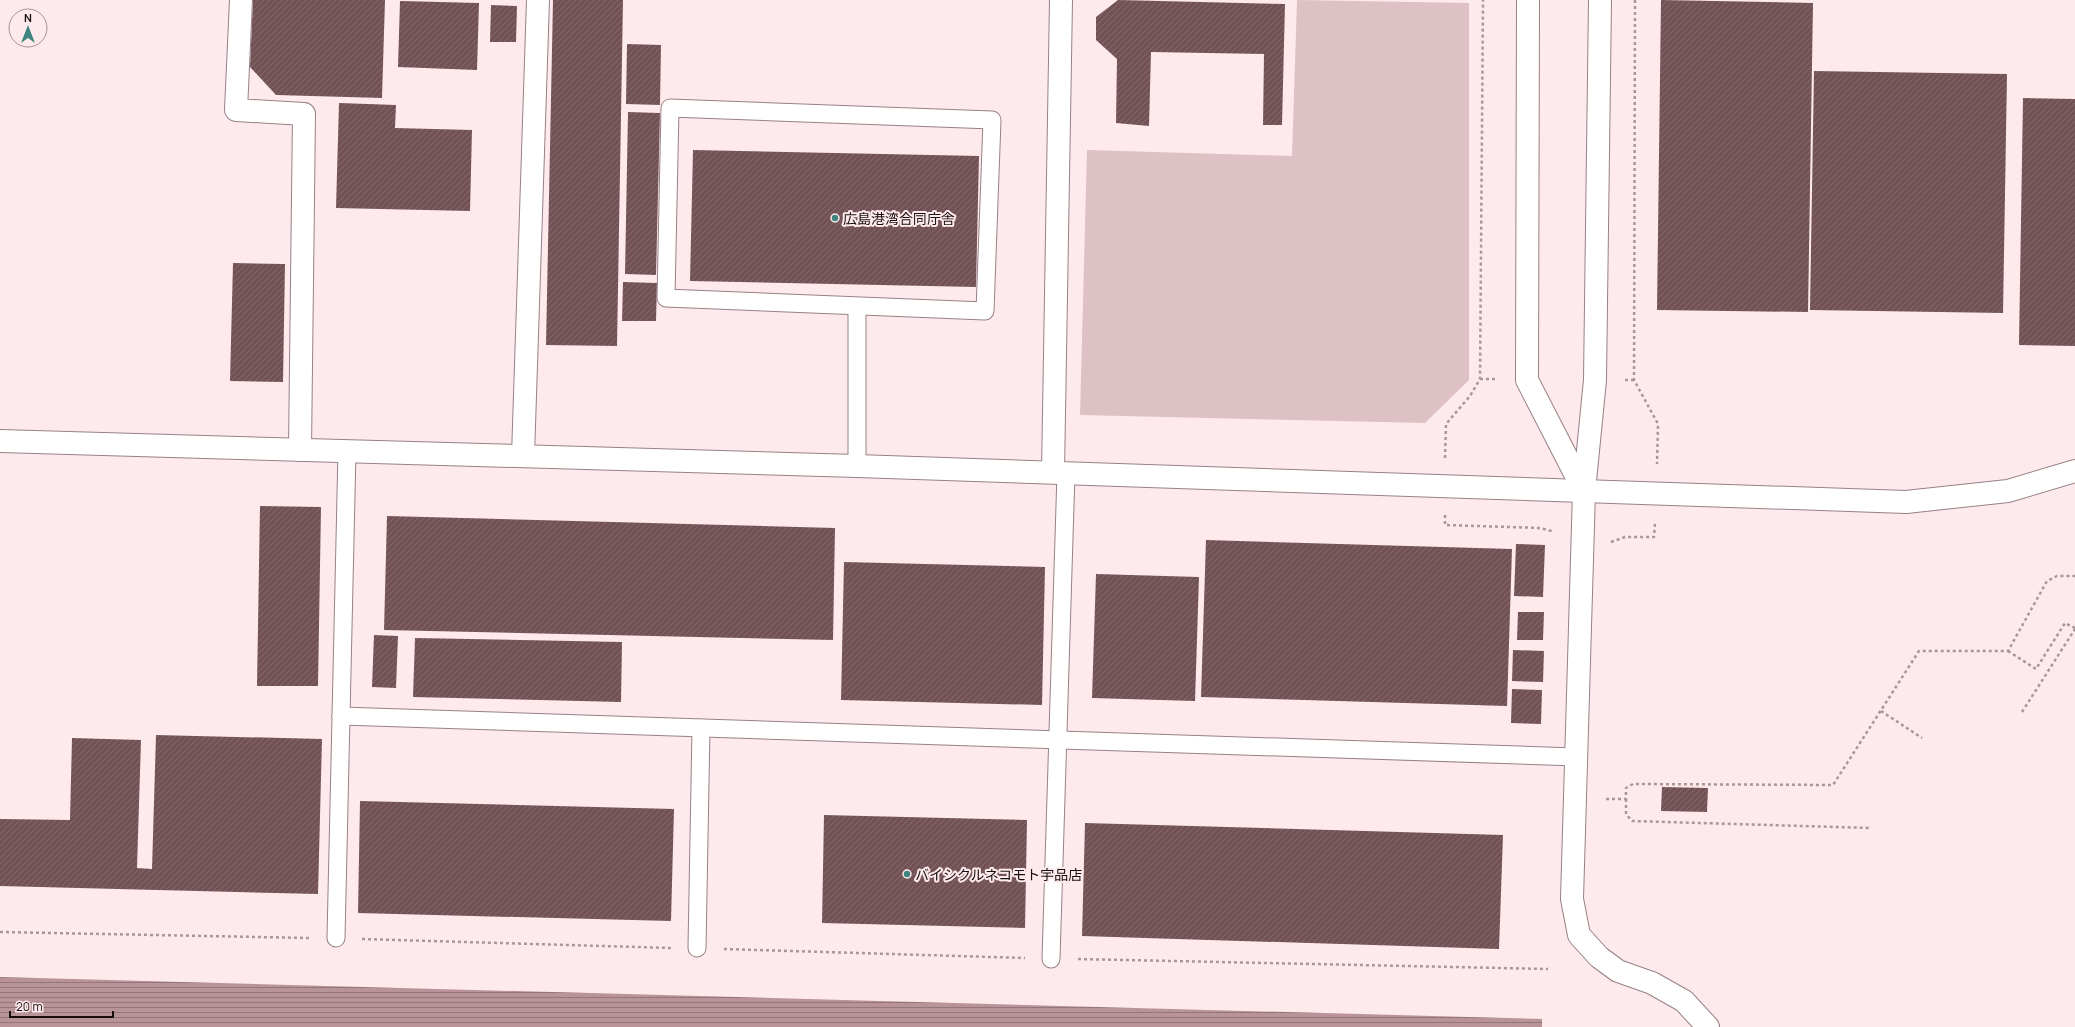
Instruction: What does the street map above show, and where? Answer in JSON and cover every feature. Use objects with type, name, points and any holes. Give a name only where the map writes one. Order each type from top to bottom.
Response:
[{"type":"street","points":[[241,0],[236,110],[304,114],[300,450]]},
{"type":"street","points":[[523,456],[538,0]]},
{"type":"street","points":[[1060,472],[1061,0]]},
{"type":"street","points":[[1528,0],[1527,380],[1584,491]]},
{"type":"street","points":[[1600,0],[1595,380],[1584,491],[1572,899],[1579,935],[1599,957],[1618,971],[1652,983],[1684,1001],[1708,1027]]},
{"type":"street","points":[[0,441],[1060,472],[1906,502],[2008,491],[2075,472]]},
{"type":"lane","points":[[670,108],[992,120],[985,311],[857,307],[666,298],[670,108]]},
{"type":"lane","points":[[857,307],[857,466]]},
{"type":"lane","points":[[336,938],[347,451]]},
{"type":"lane","points":[[1051,958],[1058,740],[1060,472]]},
{"type":"lane","points":[[341,716],[1576,757]]},
{"type":"lane","points":[[697,948],[701,728]]},
{"type":"path","points":[[1446,424],[1470,396],[1480,378],[1483,0]]},
{"type":"path","points":[[1635,0],[1634,380],[1658,424]]},
{"type":"path","points":[[1445,525],[1540,528],[1551,531],[1552,536]]},
{"type":"path","points":[[1614,542],[1625,537],[1654,537]]},
{"type":"path","points":[[2008,651],[2047,581],[2057,576],[2075,576]]},
{"type":"path","points":[[1871,828],[1632,821],[1626,814],[1626,788],[1633,784],[1833,785],[1919,651],[2008,651],[2036,669],[2066,623],[2075,628],[2022,712]]},
{"type":"path","points":[[1881,711],[1922,738]]},
{"type":"path","points":[[1606,799],[1626,799]]},
{"type":"path","points":[[0,932],[336,938],[1051,958],[1548,969]]},
{"type":"shaded area","points":[[1297,0],[1469,3],[1469,380],[1425,423],[1080,415],[1087,150],[1292,156]]},
{"type":"shaded area","points":[[0,977],[1542,1019],[1542,1027],[0,1027]]},
{"type":"building","points":[[253,0],[385,0],[382,98],[276,95],[250,67]]},
{"type":"building","points":[[553,0],[623,0],[617,346],[546,345]]},
{"type":"building","points":[[1118,0],[1285,4],[1282,125],[1263,125],[1264,54],[1151,52],[1149,126],[1116,123],[1117,59],[1096,40],[1096,17]]},
{"type":"building","points":[[1661,0],[1813,3],[1808,312],[1657,310]]},
{"type":"building","points":[[400,1],[479,3],[477,70],[398,67]]},
{"type":"building","points":[[491,5],[517,6],[516,42],[490,42]]},
{"type":"building","points":[[627,44],[661,45],[660,105],[626,104]]},
{"type":"building","points":[[1814,71],[2007,74],[2003,313],[1810,310]]},
{"type":"building","points":[[2023,98],[2075,99],[2075,346],[2019,345]]},
{"type":"building","points":[[339,103],[396,105],[395,128],[472,130],[470,211],[336,208]]},
{"type":"building","points":[[628,112],[660,113],[656,275],[625,274]]},
{"type":"building","name":"広島港湾合同庁舎","points":[[693,150],[979,156],[976,287],[690,281]]},
{"type":"building","points":[[233,263],[285,264],[283,382],[230,381]]},
{"type":"building","points":[[623,282],[657,283],[656,321],[622,321]]},
{"type":"building","points":[[260,506],[321,507],[318,686],[257,686]]},
{"type":"building","points":[[387,516],[835,528],[833,640],[384,630]]},
{"type":"building","points":[[1206,540],[1512,549],[1507,706],[1201,697]]},
{"type":"building","points":[[1516,544],[1545,545],[1543,597],[1514,596]]},
{"type":"building","points":[[844,562],[1045,567],[1042,705],[841,700]]},
{"type":"building","points":[[1096,574],[1199,577],[1195,701],[1092,698]]},
{"type":"building","points":[[1518,612],[1544,612],[1543,640],[1517,640]]},
{"type":"building","points":[[374,635],[398,636],[396,688],[372,687]]},
{"type":"building","points":[[415,638],[622,642],[621,702],[413,697]]},
{"type":"building","points":[[1513,650],[1544,651],[1543,682],[1512,681]]},
{"type":"building","points":[[1512,689],[1542,690],[1541,724],[1511,723]]},
{"type":"building","points":[[156,735],[322,739],[318,894],[0,886],[0,819],[70,820],[72,738],[141,740],[137,868],[152,869]]},
{"type":"building","points":[[1662,787],[1708,788],[1707,812],[1661,811]]},
{"type":"building","points":[[360,801],[674,809],[671,921],[358,913]]},
{"type":"building","points":[[824,815],[1027,820],[1025,928],[822,923]]},
{"type":"building","points":[[1085,823],[1503,835],[1499,949],[1082,936]]},
{"type":"place","name":"広島港湾合同庁舎","points":[[835,218]]},
{"type":"place","name":"バイシクルネコモト宇品店","points":[[907,874]]}]
